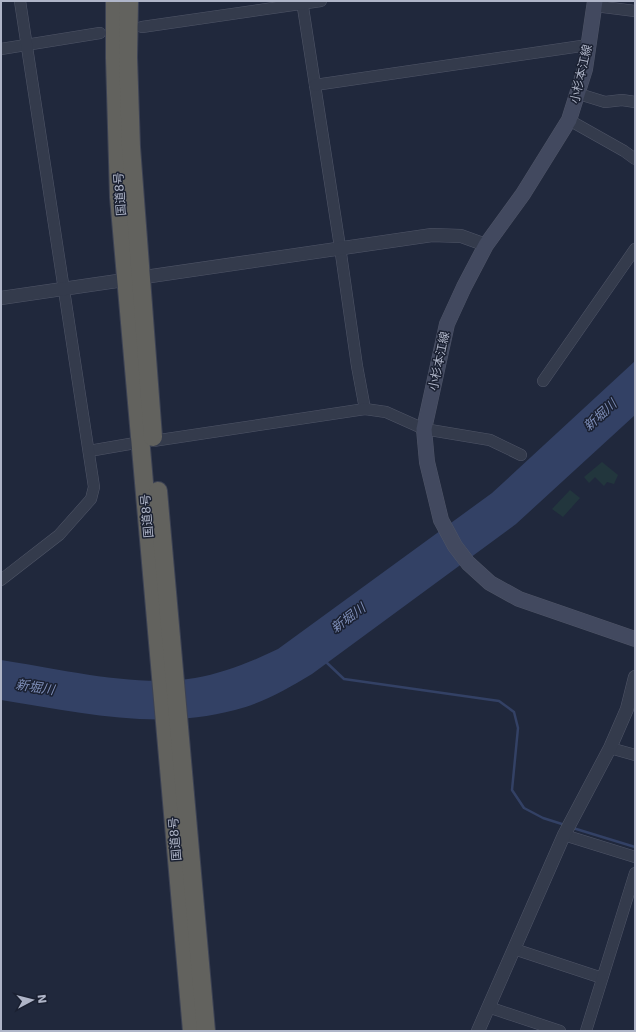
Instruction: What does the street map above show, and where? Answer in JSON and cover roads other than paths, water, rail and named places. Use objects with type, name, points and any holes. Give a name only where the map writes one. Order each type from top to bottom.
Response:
[{"type":"highway","name":"国道8号","points":[[115,1],[119,197],[134,278]]},
{"type":"highway","name":"国道8号","points":[[129,1],[128,58],[134,278],[174,743],[206,1031]]},
{"type":"highway","name":"国道8号","points":[[174,743],[192,1031]]},
{"type":"main road","name":"小杉本江線","points":[[595,4],[578,94],[569,120],[523,194],[486,245],[447,324],[424,428],[427,462],[433,491],[444,526],[455,546],[468,563],[490,583],[519,599],[635,639]]},
{"type":"street","points":[[1,580],[59,535],[91,499],[94,488],[20,1]]},
{"type":"street","points":[[142,27],[302,2],[322,1]]},
{"type":"street","points":[[302,2],[357,366],[365,408]]},
{"type":"street","points":[[595,4],[635,11]]},
{"type":"street","points":[[1,49],[100,33]]},
{"type":"street","points":[[315,85],[588,45]]},
{"type":"street","points":[[578,94],[605,102],[622,100],[635,102]]},
{"type":"street","points":[[569,120],[624,151],[635,160]]},
{"type":"street","points":[[1,298],[340,247],[432,235],[461,236],[486,245]]},
{"type":"street","points":[[543,381],[635,249]]},
{"type":"street","points":[[89,451],[365,408],[386,412],[424,428],[490,440],[521,455]]},
{"type":"street","points":[[478,1031],[564,835],[631,708],[635,677]]},
{"type":"street","points":[[610,748],[635,755]]},
{"type":"street","points":[[564,835],[635,858]]},
{"type":"street","points":[[586,1031],[635,873]]},
{"type":"street","points":[[514,948],[602,978]]},
{"type":"street","points":[[488,1007],[530,1026],[560,1031]]},
{"type":"water","name":"新堀川","points":[[635,361],[635,415],[516,524],[312,674],[284,690],[255,704],[235,710],[206,716],[176,719],[147,719],[89,714],[1,700],[1,660],[98,676],[149,681],[195,678],[216,673],[248,663],[278,649],[492,493]]},
{"type":"waterway","points":[[326,662],[344,679],[499,701],[514,712],[518,728],[512,790],[524,808],[543,818],[565,825]]},
{"type":"waterway","points":[[573,828],[635,847]]}]
